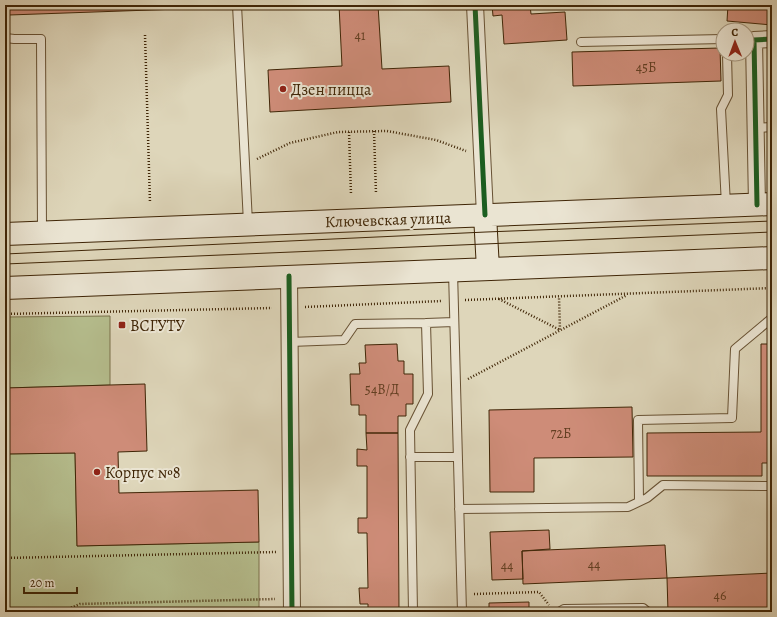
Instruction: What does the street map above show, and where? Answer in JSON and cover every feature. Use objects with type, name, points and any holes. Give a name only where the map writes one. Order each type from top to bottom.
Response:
[{"type":"main road","name":"Ключевская улица","points":[[5,234],[765,204]]},
{"type":"main road","points":[[485,215],[488,269]]},
{"type":"main road","points":[[5,288],[772,258]]},
{"type":"street","points":[[475,5],[485,215]]},
{"type":"street","points":[[765,204],[756,128],[754,40],[772,39]]},
{"type":"street","points":[[289,276],[292,606]]},
{"type":"lane","points":[[237,5],[248,224]]},
{"type":"lane","points":[[5,36],[6,38],[14,39],[41,39],[42,232]]},
{"type":"lane","points":[[581,42],[715,39]]},
{"type":"lane","points":[[726,206],[721,109],[728,95],[727,62]]},
{"type":"lane","points":[[756,128],[772,127]]},
{"type":"lane","points":[[453,270],[462,612]]},
{"type":"lane","points":[[639,502],[638,420],[732,418],[735,349],[772,318]]},
{"type":"lane","points":[[290,342],[344,340],[355,324],[454,322]]},
{"type":"lane","points":[[413,612],[410,430],[428,394],[426,323]]},
{"type":"lane","points":[[410,457],[458,457]]},
{"type":"lane","points":[[459,509],[628,507],[647,498],[663,485],[772,486]]},
{"type":"lane","points":[[559,612],[564,609],[635,608],[643,608],[648,612]]},
{"type":"path","points":[[145,35],[150,203]]},
{"type":"path","points":[[245,164],[290,143],[338,132],[374,131],[388,131],[436,140],[482,158]]},
{"type":"path","points":[[374,131],[376,194]]},
{"type":"path","points":[[349,132],[351,195]]},
{"type":"path","points":[[5,314],[289,308],[772,288]]},
{"type":"path","points":[[456,385],[628,294]]},
{"type":"path","points":[[559,296],[560,330]]},
{"type":"path","points":[[499,299],[560,330]]},
{"type":"path","points":[[5,558],[292,552]]},
{"type":"path","points":[[461,594],[539,592],[551,607]]},
{"type":"path","points":[[60,612],[80,604],[292,606]]},
{"type":"green space","points":[[110,316],[110,385],[5,388],[5,317]]},
{"type":"green space","points":[[75,453],[77,546],[259,542],[259,612],[5,612],[5,454]]},
{"type":"building","points":[[9,5],[207,5],[207,8],[9,15]]},
{"type":"building","points":[[339,5],[378,5],[382,69],[449,66],[451,102],[270,112],[268,70],[342,66]]},
{"type":"building","points":[[492,5],[530,5],[531,14],[565,12],[567,40],[504,44],[502,15],[493,16]]},
{"type":"building","points":[[728,5],[772,5],[772,25],[755,23],[755,22],[727,21]]},
{"type":"building","points":[[715,48],[715,62],[720,62],[721,81],[573,86],[572,52]]},
{"type":"building","points":[[397,344],[398,361],[404,361],[404,374],[413,374],[413,404],[406,404],[406,416],[398,416],[398,433],[366,433],[366,415],[359,415],[359,405],[351,405],[350,374],[360,374],[359,363],[366,363],[365,345]]},
{"type":"building","points":[[761,344],[772,344],[772,463],[762,463],[762,476],[647,476],[647,433],[761,432]]},
{"type":"building","name":"Корпус №8","points":[[145,384],[147,451],[118,452],[119,493],[258,490],[259,542],[77,546],[75,453],[5,454],[5,388]]},
{"type":"building","points":[[632,407],[633,457],[534,458],[534,492],[490,492],[489,410]]},
{"type":"building","points":[[366,433],[398,433],[399,612],[368,612],[368,604],[360,604],[359,588],[368,588],[367,533],[358,533],[358,518],[367,518],[367,466],[357,466],[357,449],[367,450]]},
{"type":"building","points":[[549,530],[550,549],[522,551],[523,579],[492,580],[490,532]]},
{"type":"building","points":[[665,545],[667,578],[523,584],[522,551]]},
{"type":"building","points":[[772,573],[772,612],[668,612],[667,578]]},
{"type":"building","points":[[529,602],[529,612],[489,612],[489,603]]},
{"type":"tram line","points":[[5,254],[486,232],[772,221]]},
{"type":"tram line","points":[[5,264],[772,232]]},
{"type":"cycle path","points":[[475,5],[485,215]]},
{"type":"cycle path","points":[[757,205],[754,40],[772,39]]},
{"type":"cycle path","points":[[289,276],[292,612]]},
{"type":"place","name":"Дзен пицца","points":[[283,89]]},
{"type":"place","name":"ВСГУТУ","points":[[122,325]]},
{"type":"place","name":"Корпус №8","points":[[97,472]]}]
